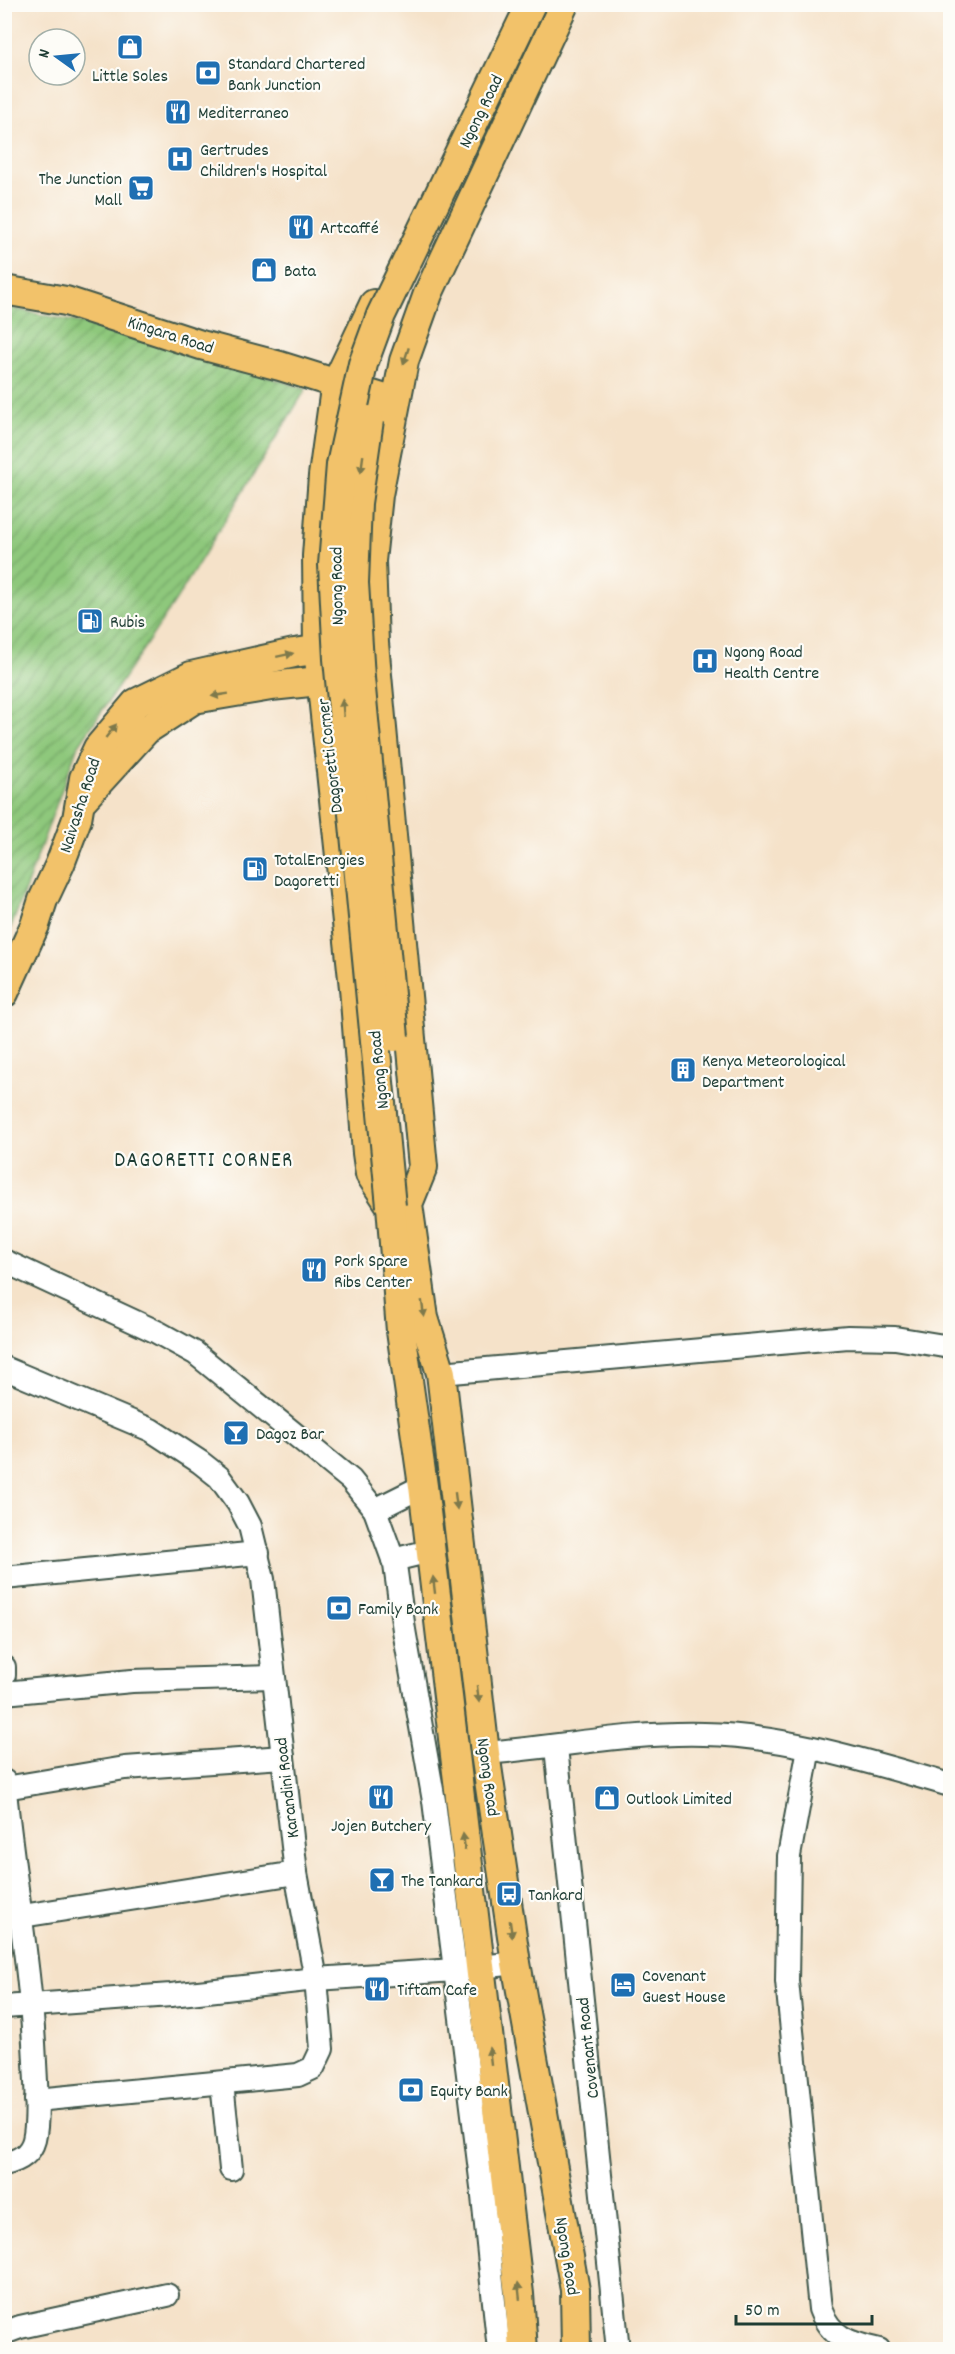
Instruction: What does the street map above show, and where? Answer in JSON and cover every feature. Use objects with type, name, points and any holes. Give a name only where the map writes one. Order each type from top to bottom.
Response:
[{"type":"main road","name":"Ngong Road","points":[[320,680],[317,556],[323,476],[336,384],[517,4]]},
{"type":"main road","name":"Ngong Road","points":[[531,4],[381,315],[363,364],[341,465],[333,565],[338,659],[400,1205],[424,1318],[441,1373],[485,1753],[516,1963],[575,2290],[576,2349]]},
{"type":"main road","name":"Ngong Road","points":[[523,2349],[518,2282],[467,1968],[430,1551],[401,1331],[400,1205],[369,678],[366,644],[354,583],[357,503],[367,429],[379,374],[399,320],[551,4]]},
{"type":"main road","name":"Ngong Road","points":[[366,644],[378,495],[404,361],[428,294],[564,4]]},
{"type":"main road","name":"Kingara Road","points":[[4,290],[66,301],[201,345],[395,402]]},
{"type":"main road","points":[[318,649],[366,644]]},
{"type":"main road","name":"Naivasha Road","points":[[4,993],[77,819],[84,778],[98,748],[136,703],[191,676],[318,649]]},
{"type":"main road","name":"Ngong Road","points":[[369,678],[407,982],[423,1167],[400,1205]]},
{"type":"main road","points":[[320,680],[369,678]]},
{"type":"main road","name":"Dagoretti Corner","points":[[80,802],[146,730],[194,699],[320,680],[354,988]]},
{"type":"main road","points":[[354,988],[407,982]]},
{"type":"main road","name":"Ngong Road","points":[[354,988],[370,1174],[400,1205]]},
{"type":"street","points":[[4,1261],[157,1332],[195,1353],[351,1480],[375,1510],[393,1560],[434,1801],[467,1968],[499,2349]]},
{"type":"street","points":[[441,1373],[848,1337],[895,1338],[951,1347]]},
{"type":"street","name":"Karandini Road","points":[[4,1368],[151,1430],[219,1477],[238,1503],[250,1526],[263,1579],[272,1677],[296,1873],[316,1979],[322,2049],[313,2068],[298,2075],[36,2100]]},
{"type":"street","points":[[375,1510],[423,1486]]},
{"type":"street","points":[[393,1560],[430,1551]]},
{"type":"street","points":[[4,1578],[258,1553]]},
{"type":"street","points":[[5,1676],[132,1682],[272,1677]]},
{"type":"street","points":[[485,1753],[660,1735],[706,1734],[767,1740],[809,1748],[951,1785]]},
{"type":"street","name":"Covenant Road","points":[[556,1747],[618,2349]]},
{"type":"street","points":[[809,1748],[789,1856],[787,1981],[820,2309],[833,2341],[851,2341],[879,2349]]},
{"type":"street","points":[[5,1788],[125,1768],[283,1757]]},
{"type":"street","points":[[4,1781],[33,2005],[36,2100],[34,2139],[30,2150],[22,2158],[4,2164]]},
{"type":"street","points":[[22,1916],[296,1873]]},
{"type":"street","points":[[4,2007],[171,1995],[316,1979],[516,1963]]},
{"type":"street","points":[[222,2082],[231,2169]]},
{"type":"street","points":[[4,2333],[20,2327],[167,2295]]},
{"type":"green space","points":[[5,307],[133,334],[306,389],[176,600],[77,748],[5,940]]},
{"type":"place","name":"Little Soles","points":[[130,47]]},
{"type":"place","name":"Standard Chartered Bank Junction","points":[[208,73]]},
{"type":"place","name":"Mediterraneo","points":[[178,112]]},
{"type":"place","name":"Gertrudes Children's Hospital","points":[[180,159]]},
{"type":"place","name":"The Junction Mall","points":[[141,188]]},
{"type":"place","name":"Artcaffé","points":[[301,227]]},
{"type":"place","name":"Bata","points":[[264,270]]},
{"type":"place","name":"Rubis","points":[[90,621]]},
{"type":"place","name":"Ngong Road Health Centre","points":[[705,661]]},
{"type":"place","name":"TotalEnergies Dagoretti","points":[[255,869]]},
{"type":"place","name":"Kenya Meteorological Department","points":[[683,1070]]},
{"type":"place","name":"Pork Spare Ribs Center","points":[[314,1270]]},
{"type":"place","name":"Dagoz Bar","points":[[236,1433]]},
{"type":"place","name":"Family Bank","points":[[339,1608]]},
{"type":"place","name":"Jojen Butchery","points":[[381,1797]]},
{"type":"place","name":"Outlook Limited","points":[[607,1798]]},
{"type":"place","name":"The Tankard","points":[[382,1880]]},
{"type":"place","name":"Tankard","points":[[509,1894]]},
{"type":"place","name":"Covenant Guest House","points":[[623,1985]]},
{"type":"place","name":"Tiftam Cafe","points":[[377,1989]]},
{"type":"place","name":"Equity Bank","points":[[411,2090]]},
{"type":"district","name":"DAGORETTI CORNER","points":[[204,1159]]}]
